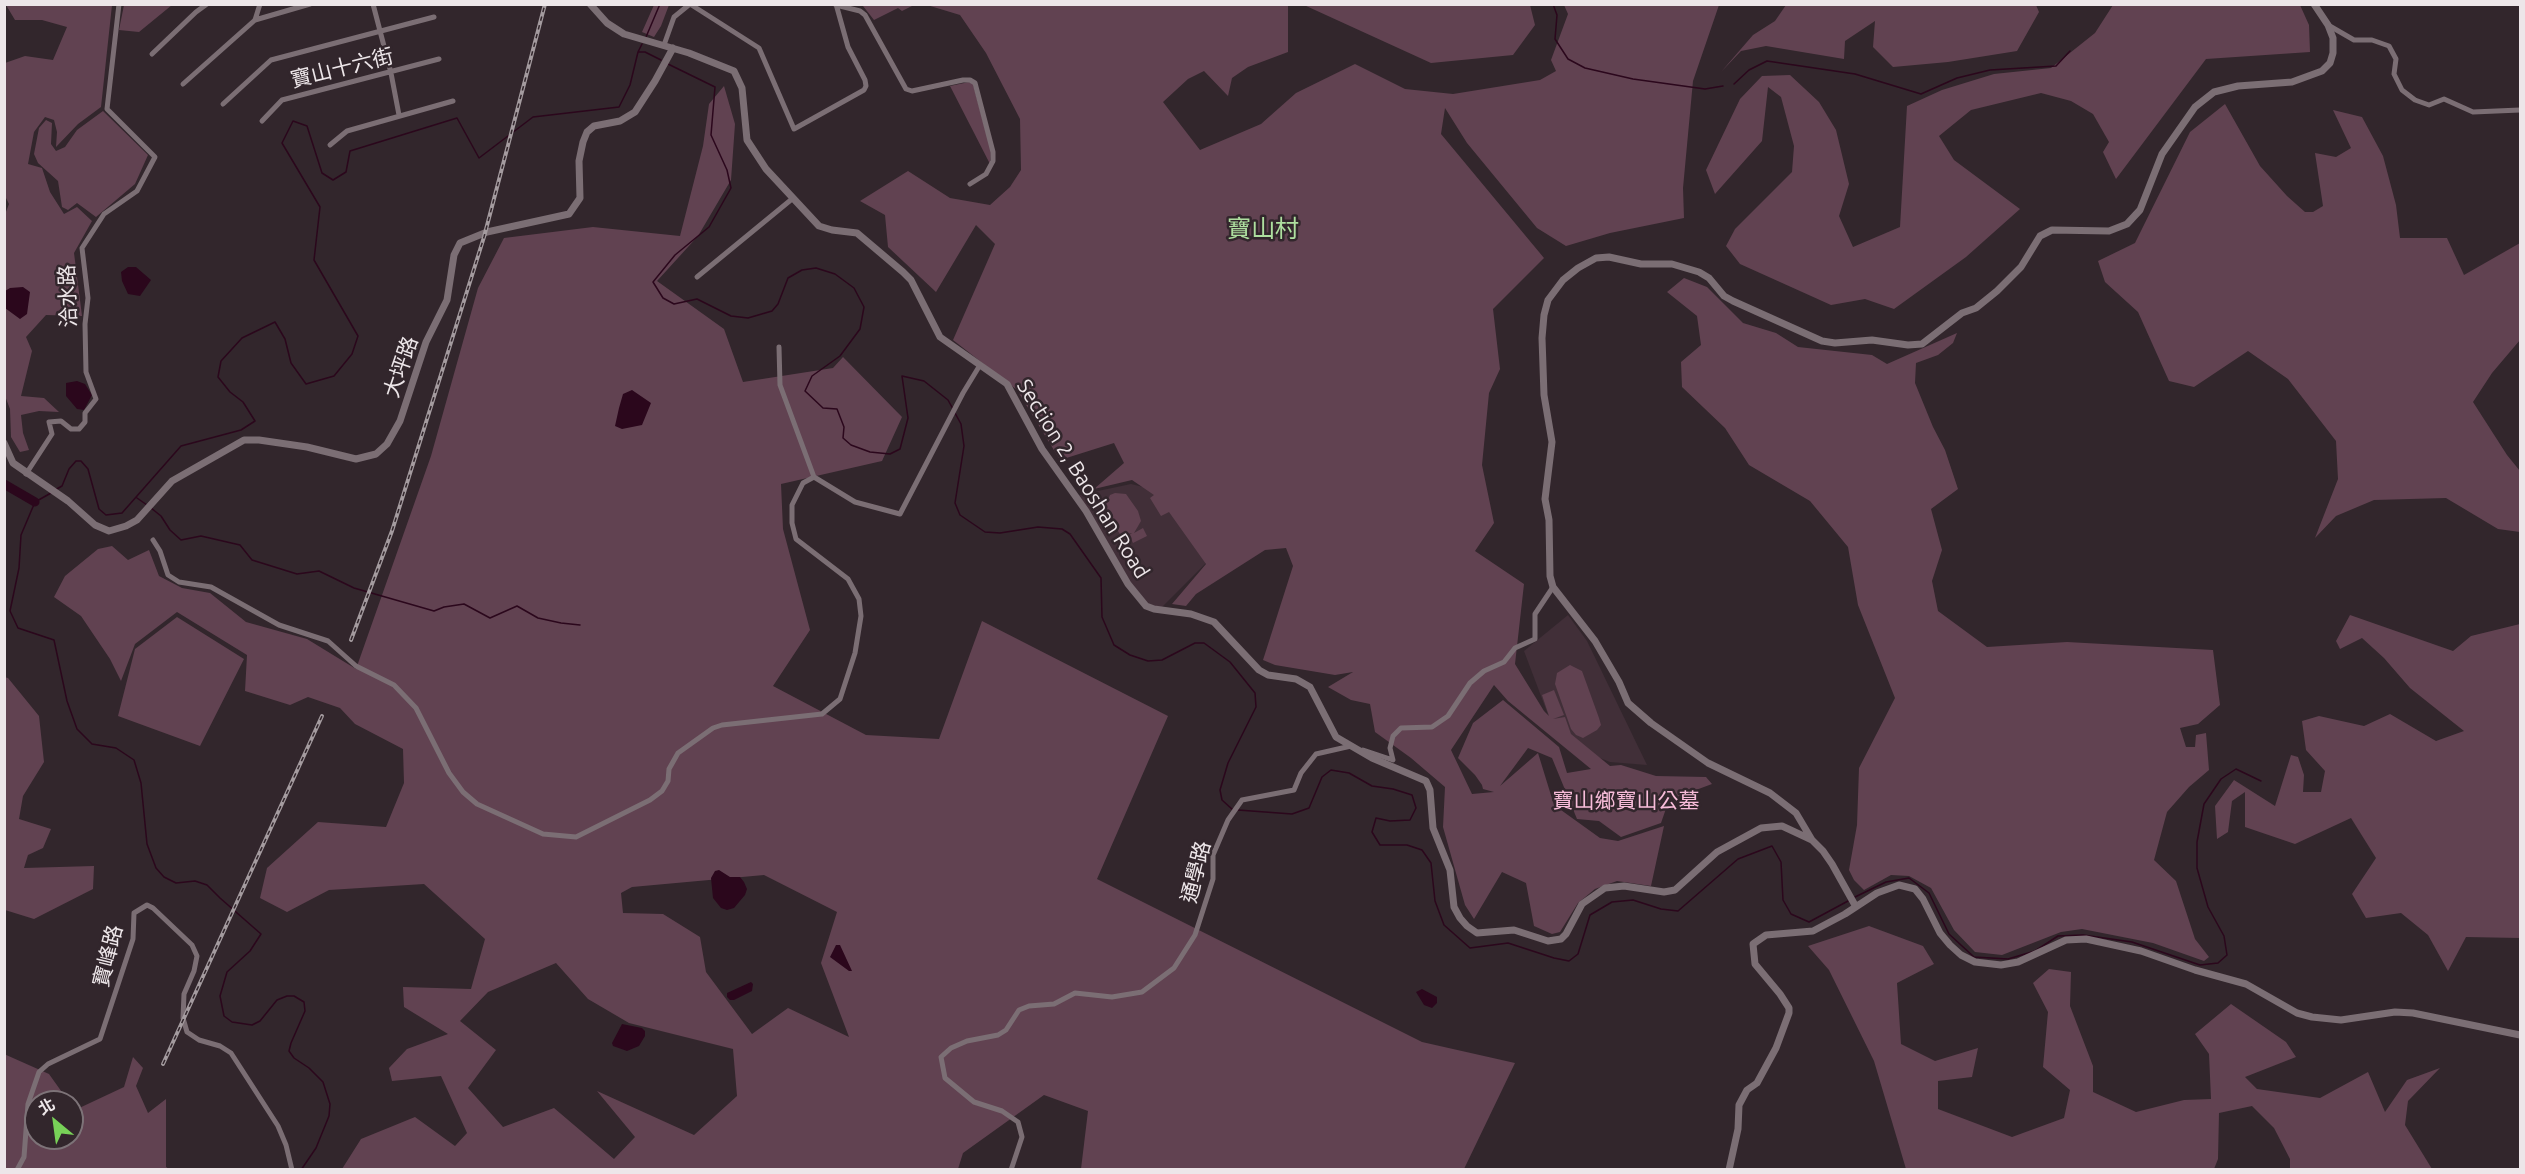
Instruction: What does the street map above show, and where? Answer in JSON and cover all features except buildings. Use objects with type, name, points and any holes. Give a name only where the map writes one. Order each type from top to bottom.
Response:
[{"type":"street","name":"洽水路","points":[[26,474],[52,434],[50,422],[61,421],[71,429],[79,429],[85,422],[85,413],[96,399],[86,372],[85,324],[88,298],[81,248],[104,214],[137,191],[155,157],[108,109],[119,4]]},
{"type":"street","points":[[152,54],[207,4]]},
{"type":"street","points":[[255,20],[260,4]]},
{"type":"street","points":[[183,84],[255,20],[310,4]]},
{"type":"street","points":[[373,4],[399,115]]},
{"type":"street","name":"Section 2, Baoshan Road","points":[[590,4],[607,23],[624,33],[673,48],[734,71],[742,88],[745,132],[749,144],[766,170],[819,226],[832,230],[850,230],[860,235],[911,280],[940,337],[996,375],[1012,391],[1042,449],[1086,512],[1138,598],[1154,609],[1191,614],[1214,622],[1259,670],[1268,675],[1304,682],[1310,687],[1335,737],[1372,758],[1418,776],[1428,783],[1433,828],[1450,870],[1454,907],[1460,918],[1477,933],[1514,930],[1548,941],[1561,939],[1582,904],[1605,888],[1624,886],[1670,892],[1681,886],[1717,852],[1761,828],[1782,826],[1812,840]]},
{"type":"street","points":[[664,45],[675,17],[690,4],[759,48],[794,129],[864,90],[866,80],[848,48],[836,5],[860,11],[865,15],[906,89],[912,91],[963,80],[975,83],[993,152],[993,161],[986,174],[970,184]]},
{"type":"street","points":[[1856,907],[1823,851],[1812,840],[1796,813],[1785,803],[1770,793],[1708,763],[1650,723],[1628,703],[1595,640],[1553,587],[1550,576],[1549,520],[1545,500],[1552,442],[1544,395],[1542,338],[1548,300],[1563,280],[1578,268],[1596,258],[1609,257],[1641,264],[1682,266],[1709,278],[1724,296],[1733,301],[1789,325],[1817,340],[1835,343],[1872,340],[1908,345],[1922,344],[1997,291],[2021,267],[2040,236],[2052,231],[2109,231],[2127,224],[2140,210],[2162,154],[2195,107],[2214,92],[2238,86],[2292,82],[2322,71],[2330,63],[2333,38],[2328,25],[2314,4]]},
{"type":"street","points":[[223,104],[271,60],[434,17]]},
{"type":"street","points":[[2328,25],[2354,40],[2372,40],[2389,46],[2396,59],[2394,74],[2402,90],[2415,100],[2429,105],[2444,99],[2473,112],[2520,110]]},
{"type":"street","name":"大坪路","points":[[26,474],[69,501],[95,525],[109,531],[126,526],[146,511],[166,487],[181,476],[244,440],[307,447],[356,459],[368,457],[383,449],[400,421],[426,342],[447,300],[454,255],[460,243],[487,232],[570,214],[580,198],[579,161],[587,132],[599,124],[626,118],[635,112],[673,48]]},
{"type":"street","name":"寶山十六街","points":[[262,121],[282,100],[439,59]]},
{"type":"street","points":[[330,145],[347,131],[453,101]]},
{"type":"street","points":[[697,278],[792,199]]},
{"type":"street","points":[[779,347],[780,384],[814,477],[855,502],[900,514],[980,365]]},
{"type":"street","points":[[4,443],[9,459],[26,474]]},
{"type":"street","points":[[153,540],[160,551],[168,575],[179,582],[211,587],[279,625],[328,641],[356,666],[394,685],[416,708],[449,773],[462,792],[477,804],[543,834],[576,837],[650,800],[662,791],[668,781],[669,769],[678,753],[712,728],[822,714],[840,699],[855,653],[861,616],[860,599],[848,579],[796,539],[792,523],[792,505],[803,483],[814,477]]},
{"type":"street","points":[[1349,746],[1393,760],[1390,748],[1393,736],[1401,728],[1432,727],[1448,716],[1470,683],[1484,671],[1504,662],[1515,648],[1535,639],[1535,614],[1553,587]]},
{"type":"street","name":"通學路","points":[[1011,1170],[1022,1137],[1018,1122],[1002,1111],[974,1102],[945,1078],[941,1057],[951,1048],[967,1041],[998,1035],[1006,1029],[1019,1010],[1029,1006],[1054,1004],[1074,993],[1112,997],[1142,992],[1174,968],[1196,935],[1213,879],[1213,855],[1233,813],[1242,800],[1294,790],[1301,773],[1316,754],[1349,746]]},
{"type":"street","points":[[1730,1170],[1738,1129],[1739,1105],[1747,1090],[1757,1083],[1776,1048],[1789,1013],[1789,1008],[1780,994],[1765,979],[1755,964],[1753,944],[1766,934],[1813,931],[1890,887],[1908,886],[1915,889],[1923,898],[1940,933],[1961,955],[1975,962],[1989,964],[2018,962],[2066,940],[2096,940],[2141,951],[2246,984],[2297,1013],[2312,1017],[2341,1020],[2395,1012],[2413,1013],[2520,1035]]},
{"type":"street","name":"寶峰路","points":[[17,1170],[24,1157],[28,1104],[39,1072],[48,1064],[100,1039],[133,939],[134,913],[147,905],[192,945],[197,956],[194,971],[184,994],[183,1018],[187,1032],[199,1040],[220,1046],[231,1053],[278,1126],[286,1145],[292,1170]]},
{"type":"shaded area","points":[[128,267],[136,267],[151,280],[140,296],[128,294],[122,281],[121,272]]},
{"type":"shaded area","points":[[23,287],[30,292],[27,314],[20,319],[5,308],[5,291],[10,288]]},
{"type":"shaded area","points":[[77,381],[85,384],[92,395],[84,410],[77,409],[66,396],[66,383]]},
{"type":"shaded area","points":[[632,390],[651,403],[642,425],[622,429],[615,426],[619,408],[623,394]]},
{"type":"shaded area","points":[[1131,484],[1160,491],[1210,559],[1162,607],[1151,606],[1139,598],[1079,495]]},
{"type":"shaded area","points":[[1568,615],[1587,641],[1647,765],[1610,762],[1558,741],[1524,651]]},
{"type":"shaded area","points":[[719,870],[730,877],[740,877],[747,889],[734,908],[727,910],[721,908],[713,898],[711,878],[715,871]]},
{"type":"shaded area","points":[[836,945],[840,945],[852,971],[830,957]]},
{"type":"shaded area","points":[[751,982],[752,991],[734,1000],[727,997],[727,993]]},
{"type":"shaded area","points":[[1422,989],[1437,997],[1437,1003],[1432,1008],[1424,1005],[1416,992]]},
{"type":"shaded area","points":[[622,1024],[642,1028],[645,1031],[645,1036],[639,1046],[627,1051],[613,1046],[612,1043]]},
{"type":"green space","points":[[124,4],[172,5],[139,32],[119,30]]},
{"type":"green space","points":[[6,5],[112,5],[101,107],[78,124],[56,147],[57,132],[54,120],[45,117],[34,132],[28,164],[42,168],[50,192],[64,214],[77,207],[92,221],[74,253],[82,316],[46,315],[26,337],[32,351],[21,396],[44,398],[59,412],[39,411],[21,415],[23,433],[29,450],[20,452],[11,437],[10,409],[5,396],[4,217],[9,204],[4,194],[5,63],[25,56],[53,60],[67,27],[42,20],[15,20]]},
{"type":"green space","points":[[654,5],[669,5],[654,37],[642,32]]},
{"type":"green space","points":[[858,5],[914,5],[902,11],[898,8],[874,20],[863,6]]},
{"type":"green space","name":"寶山鄉寶山公墓","points":[[927,5],[1288,5],[1288,52],[1248,67],[1232,78],[1228,96],[1204,71],[1188,79],[1163,102],[1200,150],[1261,124],[1296,93],[1355,64],[1405,89],[1453,94],[1540,80],[1556,71],[1551,60],[1568,14],[1564,5],[1719,5],[1693,81],[1683,188],[1684,218],[1610,233],[1566,246],[1537,228],[1467,143],[1445,108],[1441,134],[1544,258],[1493,309],[1500,369],[1489,393],[1482,465],[1494,523],[1475,551],[1524,584],[1515,664],[1549,716],[1542,695],[1554,690],[1564,715],[1553,719],[1565,717],[1571,734],[1610,766],[1621,765],[1656,776],[1706,777],[1712,784],[1669,800],[1661,823],[1621,837],[1599,821],[1577,819],[1552,758],[1528,748],[1500,786],[1538,753],[1554,805],[1600,838],[1618,841],[1664,826],[1651,886],[1617,881],[1595,889],[1578,903],[1560,932],[1552,934],[1534,926],[1526,883],[1502,872],[1474,919],[1465,905],[1443,827],[1445,787],[1375,732],[1370,704],[1351,700],[1328,687],[1353,672],[1335,675],[1275,665],[1263,660],[1293,566],[1286,548],[1265,550],[1196,594],[1186,606],[1172,604],[1206,564],[1169,512],[1161,516],[1150,498],[1154,495],[1132,480],[1094,489],[1124,463],[1114,443],[1060,460],[1017,390],[953,340],[995,244],[976,225],[936,292],[888,247],[885,215],[860,201],[908,171],[950,198],[990,205],[1010,187],[1021,170],[1020,119],[986,53],[960,15]],"holes":[[[1494,685],[1508,701],[1591,769],[1567,773],[1559,747],[1503,700],[1473,723],[1458,758],[1475,775],[1483,789],[1494,792],[1472,794],[1451,750]]]},
{"type":"green space","points":[[1304,5],[1530,5],[1535,25],[1513,55],[1431,63]]},
{"type":"green space","points":[[1786,5],[2036,5],[2039,12],[2017,51],[1948,62],[1893,67],[1873,47],[1875,21],[1845,41],[1844,59],[1766,46],[1741,51],[1721,72],[1753,35],[1775,21]]},
{"type":"green space","points":[[2113,5],[2300,5],[2309,25],[2310,52],[2206,59],[2116,179],[2103,152],[2109,142],[2093,114],[2071,101],[2041,93],[1971,110],[1939,136],[1954,160],[2020,209],[1966,257],[1894,309],[1865,299],[1831,305],[1740,264],[1726,246],[1735,229],[1792,172],[1794,146],[1781,97],[1768,87],[1762,141],[1715,194],[1706,170],[1740,99],[1762,76],[1790,75],[1819,102],[1836,130],[1849,184],[1839,216],[1853,247],[1900,227],[1907,106],[1942,90],[1994,74],[2051,68],[2095,33]]},
{"type":"green space","points":[[969,82],[973,84],[991,151],[990,164],[950,86]]},
{"type":"green space","points":[[724,86],[735,124],[731,180],[698,236],[657,281],[724,329],[743,382],[833,368],[843,357],[902,417],[882,461],[781,484],[783,529],[810,630],[773,686],[866,735],[939,739],[982,621],[1168,716],[1097,879],[1422,1042],[1515,1063],[1464,1169],[1081,1169],[1088,1111],[1044,1095],[963,1153],[958,1169],[342,1169],[361,1139],[415,1117],[455,1146],[467,1133],[441,1076],[392,1081],[389,1068],[407,1049],[448,1034],[404,1007],[403,987],[471,989],[485,939],[424,884],[329,890],[287,912],[260,898],[267,868],[318,822],[386,827],[404,783],[403,749],[355,724],[340,708],[308,697],[290,705],[245,691],[247,655],[177,612],[135,644],[121,681],[110,659],[81,616],[54,597],[65,576],[98,549],[112,546],[128,560],[149,550],[159,576],[182,588],[210,593],[246,622],[307,639],[356,669],[431,456],[478,288],[504,238],[593,227],[680,236],[703,146],[709,104]],"holes":[[[764,875],[837,912],[821,963],[849,1037],[788,1008],[752,1034],[706,972],[700,937],[663,914],[623,913],[621,893],[632,887]],[[556,963],[588,999],[629,1023],[733,1049],[737,1096],[694,1135],[597,1091],[635,1137],[614,1159],[554,1108],[503,1127],[468,1088],[496,1050],[460,1021],[488,992]]]},
{"type":"green space","points":[[2225,104],[2260,166],[2305,212],[2313,212],[2323,206],[2315,153],[2336,157],[2351,148],[2333,110],[2362,117],[2383,156],[2396,205],[2400,238],[2447,238],[2464,275],[2520,243],[2520,340],[2492,373],[2473,402],[2520,471],[2520,532],[2498,529],[2446,498],[2374,500],[2336,516],[2315,538],[2338,479],[2336,441],[2288,379],[2248,351],[2194,387],[2169,381],[2138,312],[2105,282],[2098,261],[2135,243],[2190,132]]},
{"type":"green space","points":[[103,111],[148,155],[135,184],[96,217],[77,203],[68,210],[62,207],[58,181],[38,163],[34,154],[39,128],[46,120],[52,123],[51,144],[56,151],[65,147],[77,130]]},
{"type":"green space","points":[[1684,278],[1707,287],[1743,323],[1776,333],[1798,347],[1872,355],[1887,364],[1957,333],[1953,343],[1938,355],[1916,363],[1915,383],[1945,450],[1958,489],[1931,509],[1942,550],[1932,581],[1938,611],[1987,647],[2067,642],[2213,650],[2220,705],[2198,724],[2180,728],[2186,747],[2195,747],[2196,735],[2206,733],[2209,770],[2189,787],[2167,812],[2154,860],[2176,881],[2195,939],[2209,957],[2204,961],[2153,943],[2082,929],[2061,932],[2002,955],[1975,952],[1954,930],[1931,888],[1909,876],[1891,875],[1864,890],[1854,880],[1849,870],[1857,825],[1859,768],[1895,698],[1858,605],[1848,547],[1810,501],[1749,465],[1725,428],[1682,387],[1681,362],[1701,345],[1697,316],[1667,292]]},
{"type":"green space","points":[[1126,494],[1138,511],[1141,521],[1134,533],[1143,528],[1147,536],[1133,543],[1129,535],[1132,533],[1127,534],[1130,539],[1125,542],[1097,498],[1100,496],[1106,504],[1110,495]]},
{"type":"green space","points":[[2350,615],[2453,651],[2471,636],[2520,624],[2520,938],[2466,937],[2448,971],[2428,935],[2401,913],[2366,918],[2352,894],[2376,858],[2351,818],[2295,844],[2245,827],[2245,792],[2232,801],[2228,832],[2217,839],[2215,806],[2234,780],[2275,806],[2291,755],[2298,757],[2304,775],[2303,792],[2321,792],[2325,771],[2306,750],[2302,721],[2319,716],[2364,726],[2390,714],[2436,741],[2464,731],[2410,688],[2384,658],[2362,638],[2340,649],[2336,641]]},
{"type":"green space","points":[[177,617],[244,659],[200,746],[118,716],[135,649]]},
{"type":"green space","points":[[1570,665],[1582,671],[1601,725],[1583,738],[1571,729],[1555,684],[1557,673]]},
{"type":"green space","points":[[4,677],[8,678],[39,716],[44,762],[23,796],[19,819],[51,829],[43,848],[28,855],[24,868],[94,866],[93,889],[34,919],[5,910]]},
{"type":"green space","points":[[1869,926],[1923,946],[1934,964],[1897,983],[1901,1044],[1935,1061],[1978,1048],[1972,1077],[1938,1081],[1938,1109],[2012,1137],[2064,1118],[2070,1090],[2043,1067],[2048,1012],[2033,983],[2049,969],[2071,972],[2070,1006],[2093,1066],[2093,1092],[2136,1112],[2184,1100],[2211,1099],[2209,1054],[2195,1034],[2231,1004],[2286,1042],[2296,1057],[2245,1077],[2257,1089],[2320,1098],[2368,1072],[2385,1112],[2407,1080],[2440,1068],[2408,1101],[2405,1125],[2432,1169],[2290,1169],[2290,1159],[2274,1128],[2252,1106],[2219,1113],[2218,1159],[2214,1169],[1906,1169],[1874,1061],[1829,970],[1808,946]]},
{"type":"green space","points":[[4,1054],[49,1074],[60,1090],[24,1090],[24,1150],[84,1150],[84,1106],[124,1087],[133,1057],[143,1068],[136,1086],[148,1113],[166,1099],[166,1167],[169,1169],[5,1169]]},
{"type":"waterway","points":[[646,37],[660,4]]},
{"type":"waterway","points":[[1553,4],[1557,15],[1555,39],[1568,59],[1585,68],[1633,79],[1705,89],[1723,86]]},
{"type":"waterway","points":[[638,52],[642,44]]},
{"type":"waterway","points":[[1734,84],[1749,70],[1767,61],[1855,74],[1921,94],[1957,78],[1990,70],[2056,66],[2070,51]]},
{"type":"waterway","points":[[55,490],[62,486],[69,469],[76,461],[81,461],[88,469],[99,509],[106,515],[122,513],[181,446],[241,430],[255,421],[243,402],[230,392],[218,377],[221,361],[242,338],[275,322],[285,339],[291,363],[306,384],[334,376],[352,354],[358,336],[314,260],[320,207],[282,143],[293,121],[307,126],[322,173],[333,180],[346,172],[350,151],[457,118],[479,158],[533,117],[619,107],[630,85],[638,52],[645,52],[661,60]]},
{"type":"waterway","points":[[668,64],[715,87],[711,135],[727,170],[731,188],[709,227],[675,255],[653,282],[663,298],[674,304],[697,299],[731,316],[748,318],[772,311],[778,304],[788,278],[802,270],[816,268],[835,274],[854,288],[864,307],[860,329],[840,356],[812,376],[805,391],[823,408],[837,409],[844,427],[843,438],[851,445],[870,452],[890,454],[900,449],[908,418],[902,376],[924,381],[948,400],[953,409]]},
{"type":"waterway","points":[[955,413],[961,424],[964,446],[955,503],[960,515],[985,532],[1000,533],[1038,527],[1062,529],[1070,534],[1101,578],[1102,617],[1114,645],[1130,655],[1148,661],[1162,660],[1195,643],[1204,643],[1230,662],[1255,693],[1256,707],[1228,763],[1220,790],[1222,800],[1233,810]]},
{"type":"waterway","points":[[4,484],[35,502]]},
{"type":"waterway","points":[[51,493],[35,502],[21,535],[19,568],[10,611],[18,628],[54,640],[67,701],[77,729],[92,744],[116,748],[134,760],[141,783],[147,844],[156,868],[164,877],[176,883],[195,881],[207,885],[261,934],[250,951],[227,972],[220,996],[224,1016],[232,1022],[252,1025],[260,1021],[277,1000],[294,996],[304,1002],[305,1011],[289,1051],[294,1058],[309,1068],[323,1082],[330,1104],[329,1116],[316,1148],[301,1170]]},
{"type":"waterway","points":[[137,498],[147,505]]},
{"type":"waterway","points":[[151,508],[161,516],[170,530],[181,540],[201,536],[240,545],[252,560],[297,574],[319,571],[354,588],[434,611],[464,604],[490,618],[517,606],[538,618],[580,625]]},
{"type":"waterway","points":[[1855,897],[1886,882],[1909,878],[1929,893],[1949,934],[1974,957],[2008,959],[2035,951],[2058,936],[2083,935],[2132,942],[2200,965],[2218,963],[2227,955],[2224,936],[2208,907],[2197,868],[2197,842],[2204,804],[2221,779],[2236,769],[2261,781]]},
{"type":"waterway","points":[[1238,810],[1292,814],[1309,808],[1322,777],[1331,770],[1349,773],[1372,786],[1412,795],[1416,808],[1410,820],[1390,821],[1376,818],[1372,832],[1380,845],[1407,845],[1422,850],[1431,863],[1435,901],[1444,925],[1470,948],[1508,943],[1569,961],[1578,954],[1590,915],[1612,902],[1633,900],[1661,909],[1678,911],[1738,859],[1772,846],[1781,862],[1783,900],[1791,914],[1809,922],[1848,901]]},
{"type":"railway","points":[[351,640],[392,531],[484,237],[545,4]]},
{"type":"railway","points":[[163,1064],[322,716]]},
{"type":"district","name":"寶山村","points":[[1263,229]]}]
